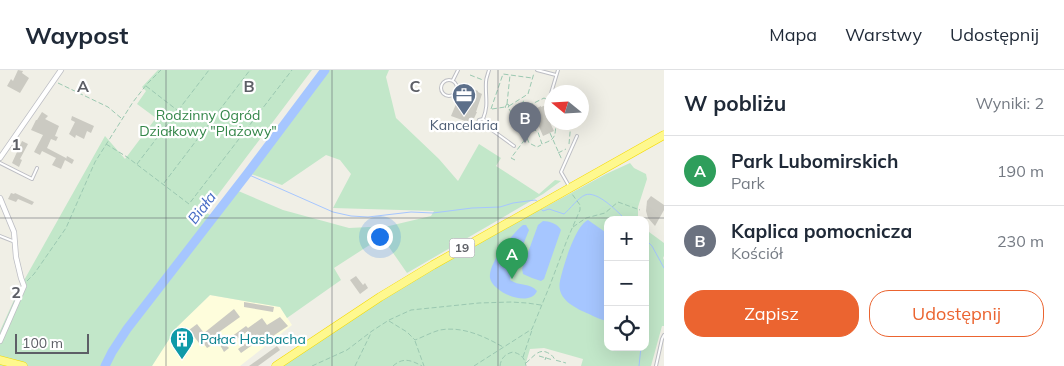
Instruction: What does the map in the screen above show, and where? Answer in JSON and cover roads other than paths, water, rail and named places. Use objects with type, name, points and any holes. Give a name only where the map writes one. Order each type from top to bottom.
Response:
[{"type":"highway","name":"19","points":[[276,366],[410,278],[664,135]]},
{"type":"highway","points":[[0,360],[22,366]]},
{"type":"street","points":[[0,158],[62,70]]},
{"type":"street","points":[[0,198],[14,232],[16,257],[24,286],[0,341]]},
{"type":"lane","points":[[453,80],[458,70]]},
{"type":"lane","points":[[485,125],[481,127],[478,124],[479,120],[483,119],[486,110],[486,80],[489,70]]},
{"type":"lane","points":[[536,70],[556,75]]},
{"type":"lane","points":[[553,85],[558,70]]},
{"type":"lane","points":[[447,80],[453,80],[456,85],[454,93],[449,96],[445,95],[442,90],[443,83],[447,80]]},
{"type":"lane","points":[[483,119],[486,122],[485,125],[514,146]]},
{"type":"lane","points":[[570,188],[561,172],[577,136]]},
{"type":"lane","points":[[0,163],[32,178],[38,168]]},
{"type":"lane","points":[[0,236],[15,242]]},
{"type":"lane","points":[[656,366],[664,335]]},
{"type":"water","points":[[588,220],[604,231],[604,320],[573,306],[561,293],[560,281],[567,257],[574,238]]},
{"type":"water","points":[[543,221],[553,223],[561,230],[544,279],[541,281],[523,274],[522,269],[538,225]]},
{"type":"water","points":[[523,225],[526,225],[529,230],[510,280],[534,288],[537,291],[533,296],[527,298],[512,297],[504,293],[493,284],[490,278],[490,272],[497,257],[507,242]]},
{"type":"waterway","name":"Biała","points":[[105,366],[127,329],[325,70]]},
{"type":"waterway","points":[[247,174],[333,212],[351,216],[368,217],[411,212],[433,213],[472,208],[500,207],[513,203],[537,201]]},
{"type":"waterway","points":[[541,209],[543,211],[549,209],[564,214],[585,195],[590,194],[607,203],[622,216]]},
{"type":"waterway","points":[[649,243],[664,268]]},
{"type":"waterway","points":[[639,366],[641,351]]},
{"type":"place","name":"Kancelaria","points":[[464,116]]},
{"type":"place","name":"Kaplica pomocnicza","points":[[525,143]]},
{"type":"place","name":"Park Lubomirskich","points":[[512,279]]},
{"type":"place","name":"Pałac Hasbacha","points":[[182,360]]},
{"type":"park label","name":"Rodzinny Ogród Działkowy \"Plażowy\"","points":[[208,124]]}]
